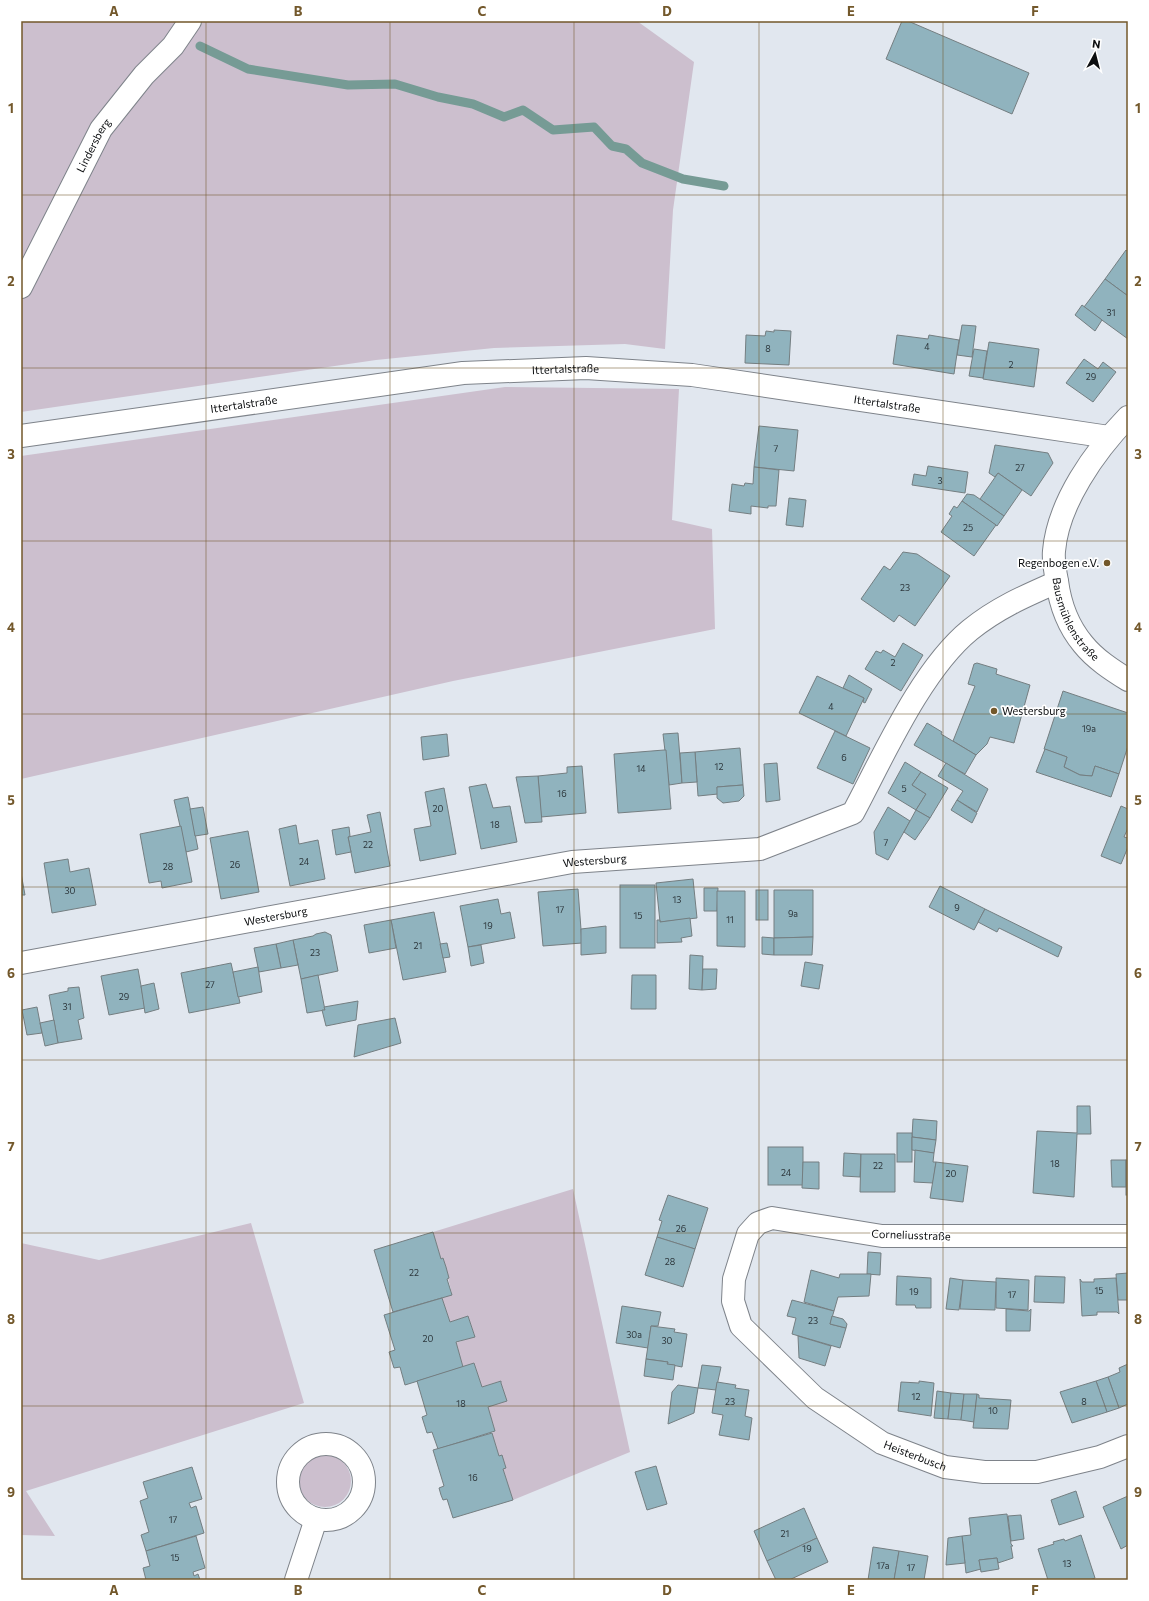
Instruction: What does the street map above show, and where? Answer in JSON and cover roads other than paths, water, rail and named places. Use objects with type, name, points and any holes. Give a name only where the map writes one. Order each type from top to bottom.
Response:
[{"type":"street","name":"Lindersberg","points":[[21,287],[101,129],[144,75],[173,46],[190,21]]},
{"type":"street","name":"Ittertalstraße","points":[[21,436],[463,373],[586,368],[692,375],[1109,437]]},
{"type":"street","name":"Bausmühlenstraße","points":[[1128,417],[1109,437],[1071,496],[1062,516],[1054,550],[1054,564],[1058,593],[1067,620],[1083,645],[1104,664],[1128,680]]},
{"type":"street","name":"Westersburg","points":[[21,963],[572,862],[760,848],[853,813],[921,687],[947,652],[969,631],[1004,606],[1057,582]]},
{"type":"street","name":"Corneliusstraße","points":[[741,1326],[734,1301],[734,1279],[748,1234],[758,1223],[772,1218],[882,1236],[1128,1236]]},
{"type":"street","name":"Heisterbusch","points":[[741,1326],[815,1398],[882,1443],[945,1467],[984,1472],[1037,1472],[1100,1457],[1128,1446]]},
{"type":"street","points":[[296,1580],[316,1519]]},
{"type":"waterway","points":[[200,46],[248,69],[348,85],[395,84],[438,97],[473,104],[504,117],[523,110],[553,130],[594,127],[612,146],[626,149],[642,163],[683,179],[724,186]]},
{"type":"place","name":"Regenbogen e.V.","points":[[1107,563]]},
{"type":"place","name":"Westersburg","points":[[994,711]]}]
